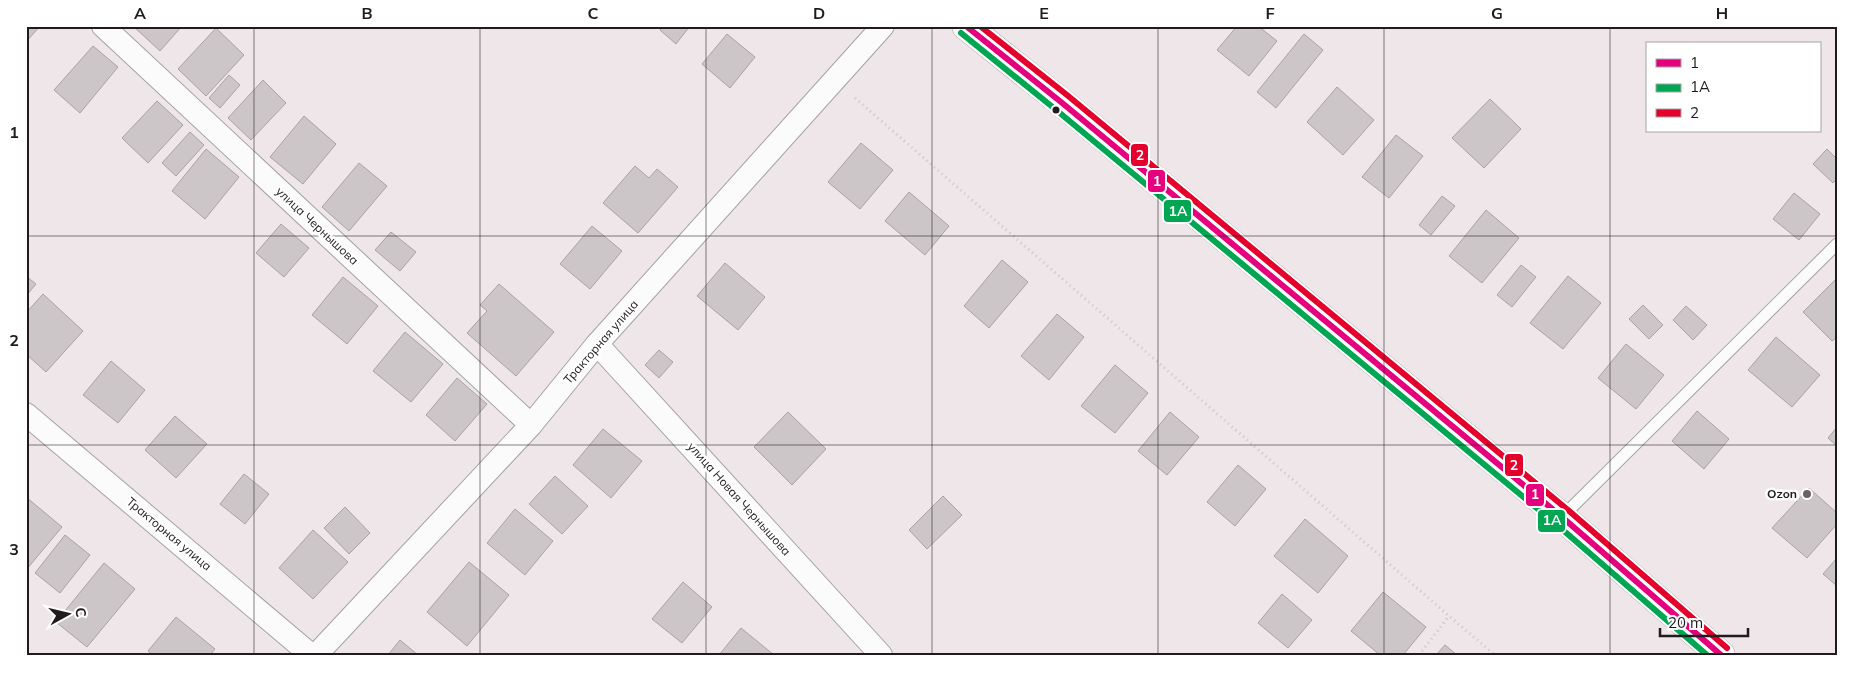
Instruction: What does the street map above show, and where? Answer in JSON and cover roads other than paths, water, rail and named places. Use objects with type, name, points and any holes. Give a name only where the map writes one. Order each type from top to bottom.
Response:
[{"type":"main road","points":[[966,26],[1061,102],[1562,516],[1721,655]]},
{"type":"street","name":"улица Чернышова","points":[[103,26],[531,425]]},
{"type":"street","name":"Тракторная улица","points":[[316,655],[531,425],[598,344],[883,26]]},
{"type":"street","name":"улица Новая Чернышова","points":[[598,344],[881,655]]},
{"type":"street","name":"Тракторная улица","points":[[26,414],[311,655]]},
{"type":"lane","points":[[1562,516],[1837,244]]},
{"type":"place","name":"Ozon","points":[[1807,494]]}]
